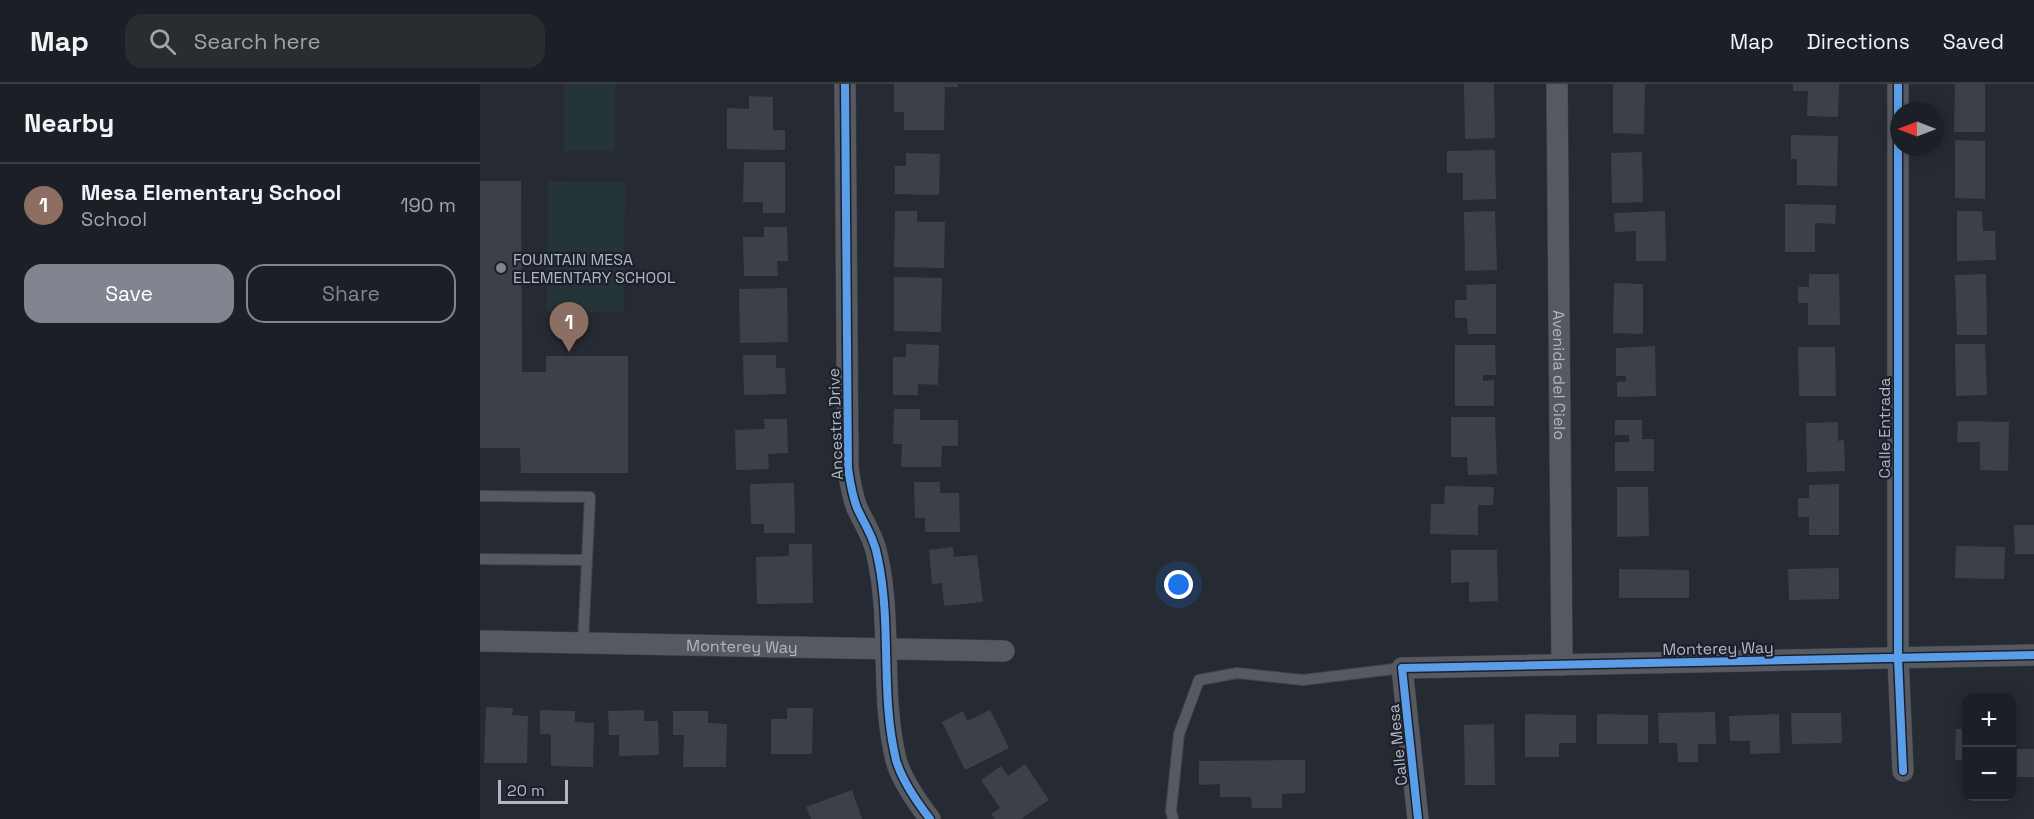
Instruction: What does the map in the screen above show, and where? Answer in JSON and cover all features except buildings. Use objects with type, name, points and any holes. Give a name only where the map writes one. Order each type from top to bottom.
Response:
[{"type":"street","name":"Ancestra Drive","points":[[845,84],[850,487],[878,557],[884,599],[890,718],[896,761],[907,785],[930,819]]},
{"type":"street","name":"Avenida del Cielo","points":[[1557,84],[1562,665]]},
{"type":"street","name":"Calle Entrada","points":[[1898,84],[1898,658],[1903,771]]},
{"type":"street","name":"Monterey Way","points":[[480,641],[1004,651]]},
{"type":"street","name":"Monterey Way","points":[[1402,668],[2034,655]]},
{"type":"street","name":"Calle Mesa","points":[[1402,668],[1418,819]]},
{"type":"lane","points":[[480,496],[590,497],[583,643]]},
{"type":"lane","points":[[480,559],[587,560]]},
{"type":"lane","points":[[1173,819],[1171,811],[1179,734],[1199,681],[1237,673],[1303,681],[1402,668]]},
{"type":"shaded area","points":[[564,84],[615,84],[615,151],[564,151]]},
{"type":"shaded area","points":[[548,181],[625,182],[624,312],[547,312]]},
{"type":"cycle path","points":[[845,84],[848,468],[855,503],[877,552],[884,609],[888,710],[896,760],[906,783],[930,819]]},
{"type":"cycle path","points":[[1898,84],[1898,658],[1903,771]]},
{"type":"cycle path","points":[[1418,819],[1402,668],[2034,655]]},
{"type":"place","name":"FOUNTAIN MESA ELEMENTARY SCHOOL","points":[[501,268]]},
{"type":"place","name":"Mesa Elementary School","points":[[569,352]]}]
